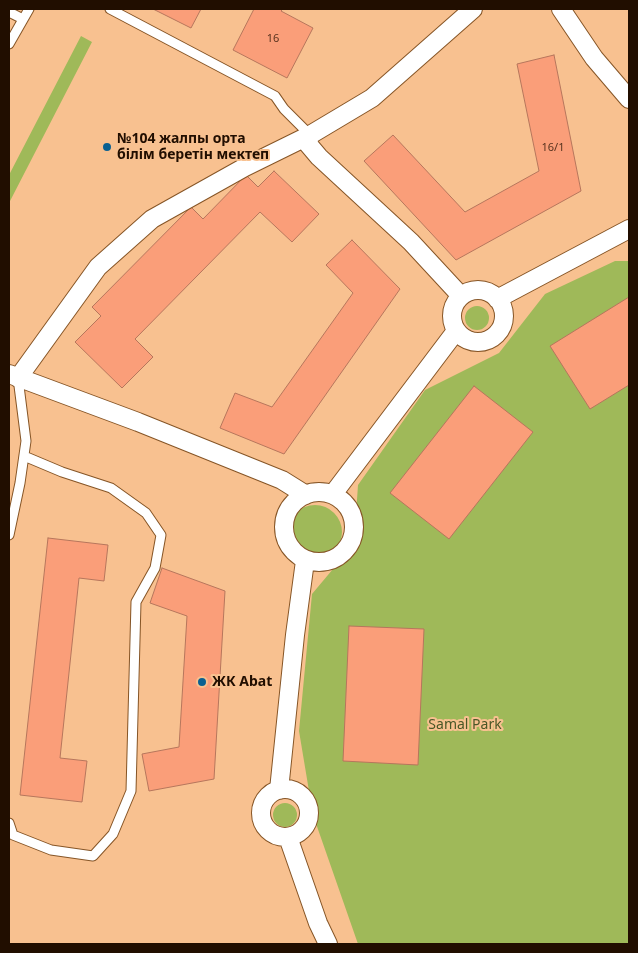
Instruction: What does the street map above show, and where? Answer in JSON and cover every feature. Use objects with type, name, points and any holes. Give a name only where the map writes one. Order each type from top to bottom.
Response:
[{"type":"street","points":[[306,495],[282,480],[138,422],[14,376],[98,267],[152,219],[244,167],[310,135],[372,98],[473,9]]},
{"type":"street","points":[[560,9],[594,58],[626,90]]},
{"type":"street","points":[[310,135],[308,144],[320,157],[411,242],[461,296]]},
{"type":"street","points":[[497,299],[629,229]]},
{"type":"street","points":[[484,291],[497,299],[503,310],[504,322],[494,337],[477,343],[465,340],[456,331],[451,316],[461,296],[468,292],[484,291]]},
{"type":"street","points":[[333,494],[456,331]]},
{"type":"street","points":[[315,492],[333,494],[348,506],[355,523],[353,542],[341,556],[324,563],[305,561],[290,549],[283,532],[286,513],[298,498],[315,492]]},
{"type":"street","points":[[279,790],[295,635],[305,561]]},
{"type":"street","points":[[279,790],[292,790],[303,797],[309,809],[308,822],[300,832],[288,837],[276,836],[266,828],[261,817],[262,806],[268,795],[279,790]]},
{"type":"street","points":[[288,837],[318,923],[328,944]]},
{"type":"lane","points":[[9,44],[28,9]]},
{"type":"lane","points":[[110,9],[275,96],[284,109],[310,135]]},
{"type":"lane","points":[[9,12],[23,19]]},
{"type":"lane","points":[[9,536],[26,441],[14,376]]},
{"type":"lane","points":[[9,823],[13,835],[52,850],[93,856],[113,834],[131,791],[136,602],[154,568],[161,535],[146,513],[111,488],[62,472],[24,456]]},
{"type":"green space","points":[[81,36],[92,42],[9,203],[9,175]]},
{"type":"green space","name":"Samal Park","points":[[615,261],[629,261],[629,944],[358,944],[313,815],[299,731],[312,594],[354,544],[358,485],[425,390],[499,353],[545,294]]},
{"type":"green space","points":[[477,306],[482,307],[488,313],[488,323],[482,329],[477,330],[472,329],[466,323],[465,318],[466,313],[472,307]]},
{"type":"green space","points":[[315,505],[325,507],[334,513],[340,522],[342,532],[340,542],[334,551],[325,557],[315,559],[305,557],[296,551],[290,542],[288,532],[290,522],[296,513],[305,507]]},
{"type":"green space","points":[[280,803],[290,803],[297,810],[297,820],[290,827],[280,827],[273,820],[273,810]]},
{"type":"building","points":[[153,9],[201,9],[191,28]]},
{"type":"building","points":[[254,9],[283,9],[281,11],[313,28],[287,78],[233,50]]},
{"type":"building","points":[[554,55],[581,191],[456,260],[364,161],[393,135],[465,212],[539,171],[517,64]]},
{"type":"building","points":[[274,171],[319,214],[292,242],[260,212],[135,339],[153,357],[122,388],[75,342],[101,316],[92,307],[191,207],[203,219],[246,175],[258,187]]},
{"type":"building","points":[[352,240],[400,289],[284,454],[220,428],[235,393],[272,407],[353,293],[326,265]]},
{"type":"building","points":[[629,297],[629,385],[590,409],[550,346]]},
{"type":"building","points":[[474,386],[533,432],[449,539],[390,493]]},
{"type":"building","points":[[48,538],[108,545],[104,581],[79,578],[60,758],[87,761],[82,802],[20,795]]},
{"type":"building","name":"ЖК Abat","points":[[162,568],[225,591],[214,779],[149,791],[142,754],[179,747],[187,616],[150,603]]},
{"type":"building","points":[[349,626],[424,629],[418,765],[343,761]]},
{"type":"place","name":"№104 жалпы орта білім беретін мектеп","points":[[107,147]]},
{"type":"place","name":"ЖК Abat","points":[[202,682]]}]
